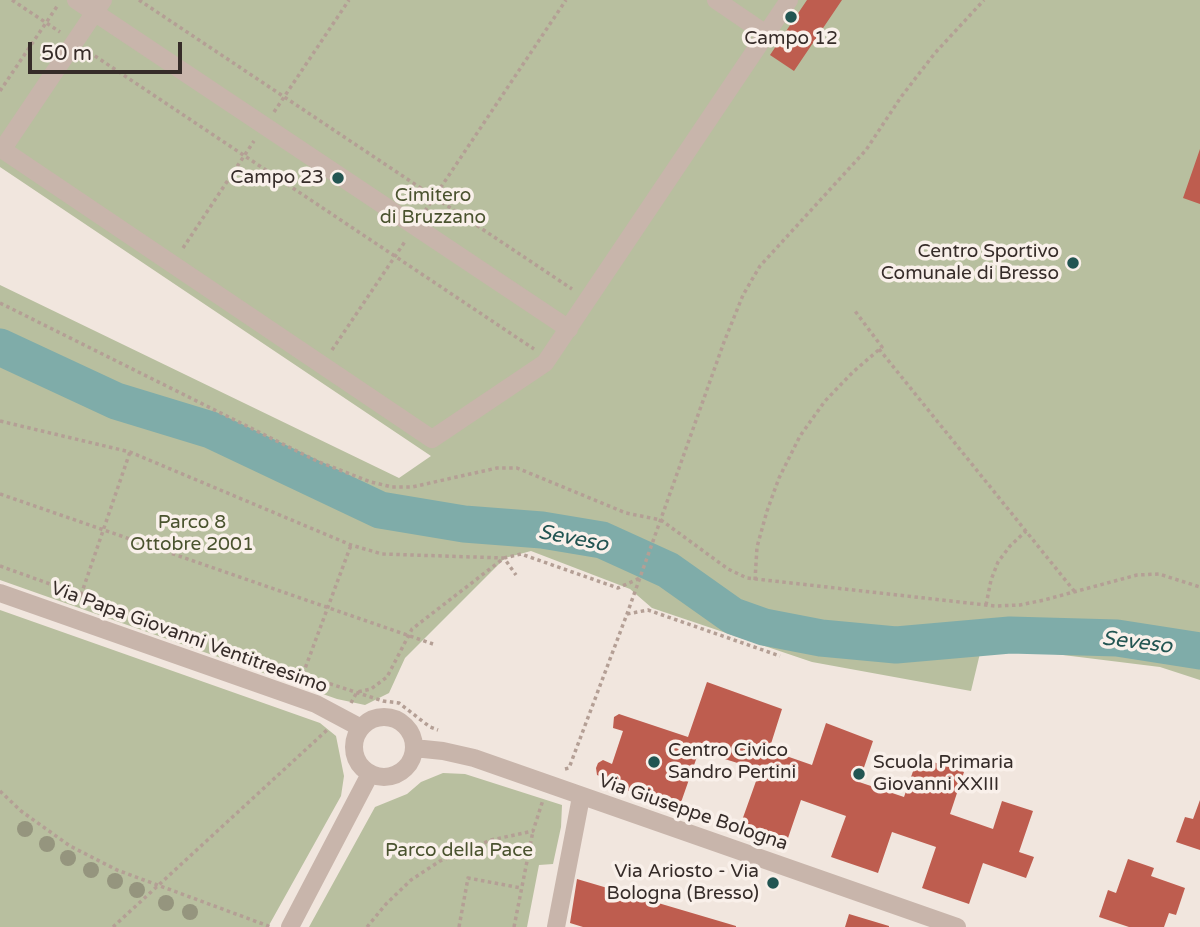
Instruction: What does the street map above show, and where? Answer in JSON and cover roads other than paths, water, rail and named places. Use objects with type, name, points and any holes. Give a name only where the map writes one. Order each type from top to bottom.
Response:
[{"type":"street","points":[[76,0],[99,6],[415,226],[569,329]]},
{"type":"street","points":[[716,0],[766,34]]},
{"type":"street","points":[[99,6],[1,149],[432,439],[545,363],[789,0]]},
{"type":"street","name":"Via Papa Giovanni Ventitreesimo","points":[[0,593],[316,704],[361,728]]},
{"type":"street","points":[[377,717],[390,717],[402,721],[411,730],[414,748],[414,755],[408,766],[398,774],[386,778],[370,774],[363,768],[356,758],[354,745],[361,728],[377,717]]},
{"type":"street","name":"Via Giuseppe Bologna","points":[[414,748],[474,758],[957,927]]},
{"type":"street","points":[[290,927],[370,774]]},
{"type":"street","points":[[556,927],[581,797]]},
{"type":"waterway","name":"Seveso","points":[[0,347],[116,401],[211,430],[380,510],[464,524],[542,530],[602,540],[668,570],[733,616],[764,627],[821,638],[896,645],[1010,635],[1117,638],[1200,651]]},
{"type":"place","name":"Campo 12","points":[[791,17]]},
{"type":"place","name":"Campo 23","points":[[338,178]]},
{"type":"place","name":"Centro Sportivo Comunale di Bresso","points":[[1073,263]]},
{"type":"place","name":"Centro Civico Sandro Pertini","points":[[654,762]]},
{"type":"place","name":"Scuola Primaria Giovanni XXIII","points":[[859,774]]},
{"type":"place","name":"Via Ariosto - Via Bologna (Bresso)","points":[[773,883]]},
{"type":"park label","name":"Cimitero di Bruzzano","points":[[433,207]]},
{"type":"park label","name":"Parco 8 Ottobre 2001","points":[[192,534]]},
{"type":"park label","name":"Parco della Pace","points":[[459,851]]}]
